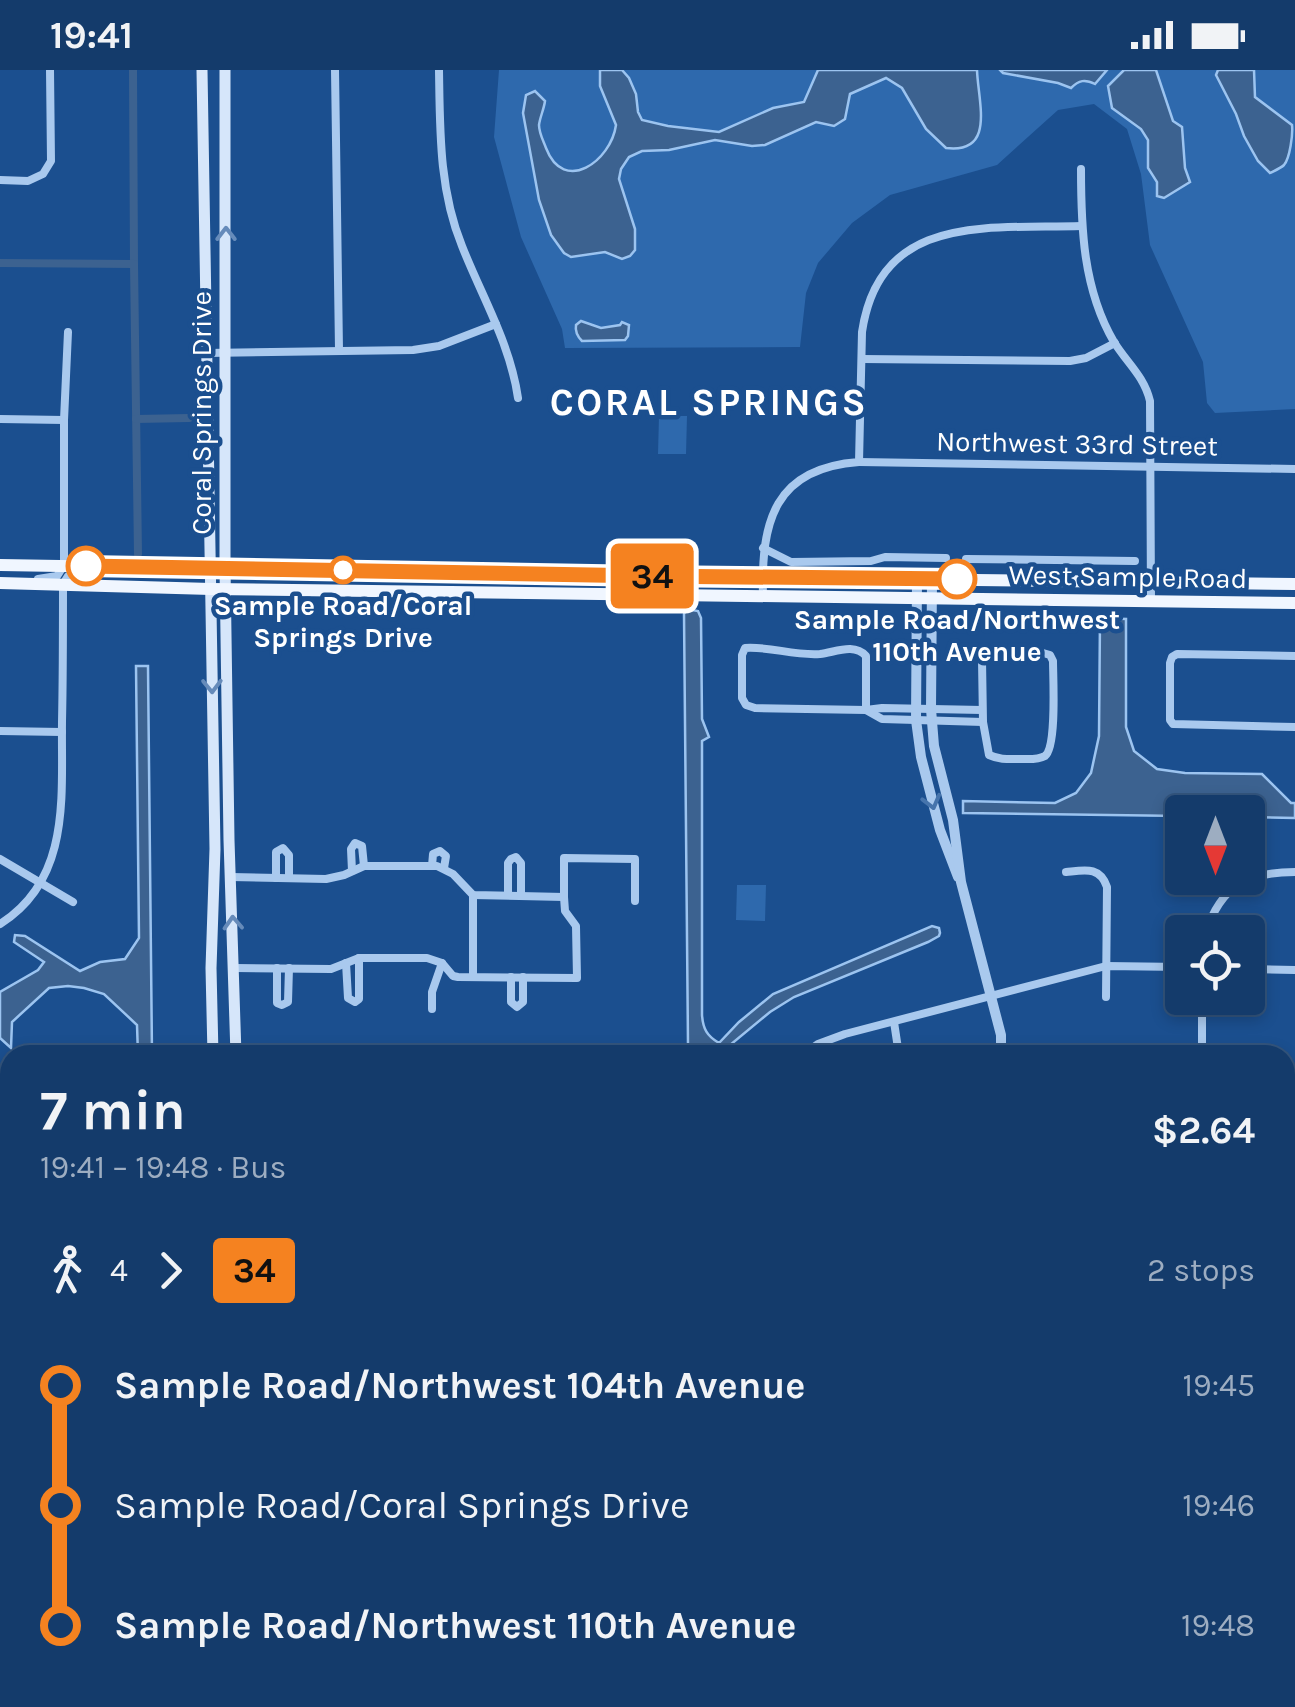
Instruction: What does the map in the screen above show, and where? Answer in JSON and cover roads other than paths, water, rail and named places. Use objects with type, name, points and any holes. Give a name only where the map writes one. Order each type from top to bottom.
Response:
[{"type":"main road","name":"Coral Springs Drive","points":[[202,70],[206,353],[218,567]]},
{"type":"main road","name":"Coral Springs Drive","points":[[213,1045],[218,567],[226,353],[226,70]]},
{"type":"main road","name":"West Sample Road","points":[[0,565],[1295,584]]},
{"type":"main road","name":"West Sample Road","points":[[4,583],[1295,603]]},
{"type":"main road","name":"Coral Springs Drive","points":[[218,589],[236,1045]]},
{"type":"street","points":[[0,180],[28,180],[43,174],[51,160],[50,70]]},
{"type":"street","points":[[335,70],[339,350]]},
{"type":"street","points":[[439,70],[443,176],[451,215],[514,370],[518,398]]},
{"type":"street","points":[[1081,169],[1081,226],[1093,292],[1115,342],[1140,375],[1150,401],[1151,600]]},
{"type":"street","points":[[859,462],[862,332],[872,293],[886,270],[904,252],[948,232],[1081,226]]},
{"type":"street","points":[[206,353],[413,350],[439,346],[496,324]]},
{"type":"street","points":[[4,583],[57,576],[64,566],[68,332]]},
{"type":"street","points":[[862,360],[1070,361],[1086,358],[1115,342]]},
{"type":"street","points":[[0,419],[64,420]]},
{"type":"street","name":"Northwest 33rd Street","points":[[763,596],[763,548],[775,508],[803,478],[839,464],[1295,469]]},
{"type":"street","points":[[763,548],[791,562],[946,558]]},
{"type":"street","points":[[928,558],[932,579],[931,716],[937,761],[1000,1045]]},
{"type":"street","points":[[966,559],[1135,561]]},
{"type":"street","points":[[0,924],[41,882],[59,830],[63,584],[73,574],[108,566]]},
{"type":"street","points":[[916,579],[916,714],[922,768],[945,847],[961,882]]},
{"type":"street","points":[[866,710],[864,651],[856,648],[790,654],[745,648],[742,698],[746,705],[866,710],[983,722]]},
{"type":"street","points":[[986,654],[1050,655],[1054,661],[1054,708],[1046,756],[997,758],[989,754],[983,722],[982,660],[986,654]]},
{"type":"street","points":[[1295,656],[1177,654],[1170,662],[1173,724],[1295,727]]},
{"type":"street","points":[[931,716],[982,710]]},
{"type":"street","points":[[0,731],[62,732]]},
{"type":"street","points":[[352,871],[350,848],[355,843],[362,846],[364,866]]},
{"type":"street","points":[[276,878],[276,852],[284,848],[289,854],[289,878]]},
{"type":"street","points":[[432,866],[434,854],[440,851],[446,856],[444,868]]},
{"type":"street","points":[[508,896],[508,863],[516,857],[521,863],[521,896]]},
{"type":"street","points":[[235,968],[331,970],[358,958],[427,958],[442,964],[453,976],[577,978],[576,926],[565,910],[564,858],[635,859],[635,902]]},
{"type":"street","points":[[0,859],[73,902]]},
{"type":"street","points":[[231,878],[326,879],[364,866],[444,868],[473,895],[473,977]]},
{"type":"street","points":[[1066,872],[1098,872],[1107,887],[1106,997]]},
{"type":"street","points":[[1265,874],[1295,872]]},
{"type":"street","points":[[473,895],[564,897]]},
{"type":"street","points":[[346,963],[348,998],[355,1002],[359,996],[358,958]]},
{"type":"street","points":[[432,1010],[432,992],[442,964]]},
{"type":"street","points":[[817,1045],[1106,966],[1165,967]]},
{"type":"street","points":[[277,968],[277,1002],[282,1006],[288,1002],[289,968]]},
{"type":"street","points":[[1265,969],[1295,970]]},
{"type":"street","points":[[511,978],[512,1002],[517,1006],[523,1002],[523,978]]},
{"type":"street","points":[[1202,1015],[1202,1045]]},
{"type":"street","points":[[894,1022],[897,1045]]},
{"type":"waterway","points":[[133,70],[134,264]]},
{"type":"waterway","points":[[0,263],[134,264],[138,554]]},
{"type":"waterway","points":[[136,419],[189,418]]},
{"type":"place","name":"Sample Road/Coral Springs Drive","points":[[343,570]]},
{"type":"place","name":"Sample Road/Northwest 110th Avenue","points":[[957,579]]},
{"type":"district","name":"CORAL SPRINGS","points":[[709,402]]}]
